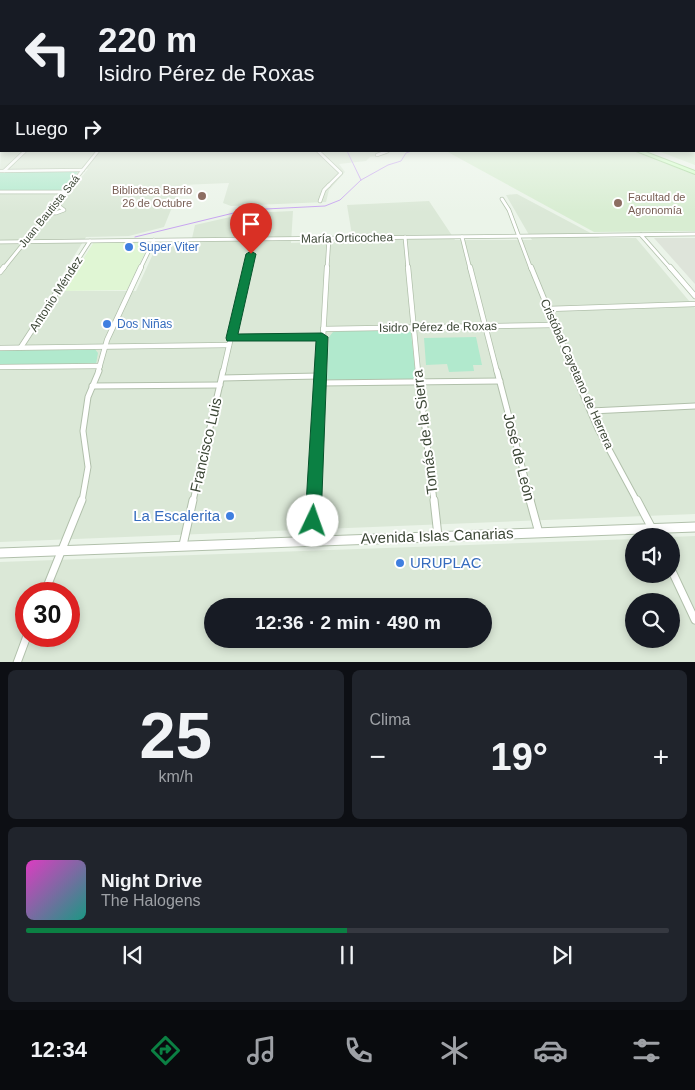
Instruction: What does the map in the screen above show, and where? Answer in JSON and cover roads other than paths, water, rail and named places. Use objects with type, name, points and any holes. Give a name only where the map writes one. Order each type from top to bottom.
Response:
[{"type":"main road","points":[[641,152],[695,173]]},
{"type":"main road","points":[[651,152],[695,169]]},
{"type":"street","points":[[2,171],[25,152]]},
{"type":"street","name":"Juan Bautista Saá","points":[[0,272],[97,152]]},
{"type":"street","points":[[319,152],[341,173],[324,190],[320,201]]},
{"type":"street","points":[[377,155],[385,152]]},
{"type":"street","points":[[2,171],[82,170]]},
{"type":"street","points":[[0,192],[65,192]]},
{"type":"street","name":"Cristóbal Cayetano de Herrera","points":[[502,199],[509,210],[554,325],[598,429],[652,528]]},
{"type":"street","points":[[47,214],[56,214],[64,210],[52,207]]},
{"type":"street","name":"María Orticochea","points":[[0,242],[695,234]]},
{"type":"street","points":[[641,235],[695,296]]},
{"type":"street","name":"Tomás de la Sierra","points":[[405,237],[419,383],[438,536]]},
{"type":"street","name":"José de León","points":[[462,237],[539,533]]},
{"type":"street","points":[[312,541],[329,238]]},
{"type":"street","name":"Francisco Luis","points":[[183,545],[254,239]]},
{"type":"street","points":[[49,582],[82,501],[87,478],[87,454],[83,431],[85,406],[100,366],[104,346],[154,240]]},
{"type":"street","name":"Antonio Méndez","points":[[21,347],[90,241]]},
{"type":"street","points":[[548,309],[695,304]]},
{"type":"street","name":"Isidro Pérez de Roxas","points":[[323,329],[554,325]]},
{"type":"street","points":[[232,338],[322,337]]},
{"type":"street","points":[[0,348],[230,345]]},
{"type":"street","points":[[0,367],[100,366]]},
{"type":"street","points":[[222,378],[419,383],[500,381]]},
{"type":"street","points":[[92,386],[220,385]]},
{"type":"street","points":[[591,411],[695,406]]},
{"type":"street","name":"Avenida Islas Canarias","points":[[652,528],[695,527]]},
{"type":"street","name":"Avenida Islas Canarias","points":[[0,553],[625,529]]},
{"type":"street","points":[[678,583],[695,620]]},
{"type":"street","points":[[17,662],[23,647]]},
{"type":"waterway","points":[[347,152],[361,180]]},
{"type":"waterway","points":[[361,180],[388,165],[401,161],[406,153],[409,152]]},
{"type":"waterway","points":[[135,237],[246,210],[325,206],[340,200],[361,180]]},
{"type":"place","name":"Biblioteca Barrio 26 de Octubre","points":[[202,196]]},
{"type":"place","name":"Facultad de Agronomía","points":[[618,203]]},
{"type":"place","name":"Super Viter","points":[[129,247]]},
{"type":"place","name":"Dos Niñas","points":[[107,324]]},
{"type":"place","name":"La Escalerita","points":[[230,516]]},
{"type":"place","name":"URUPLAC","points":[[400,563]]}]
